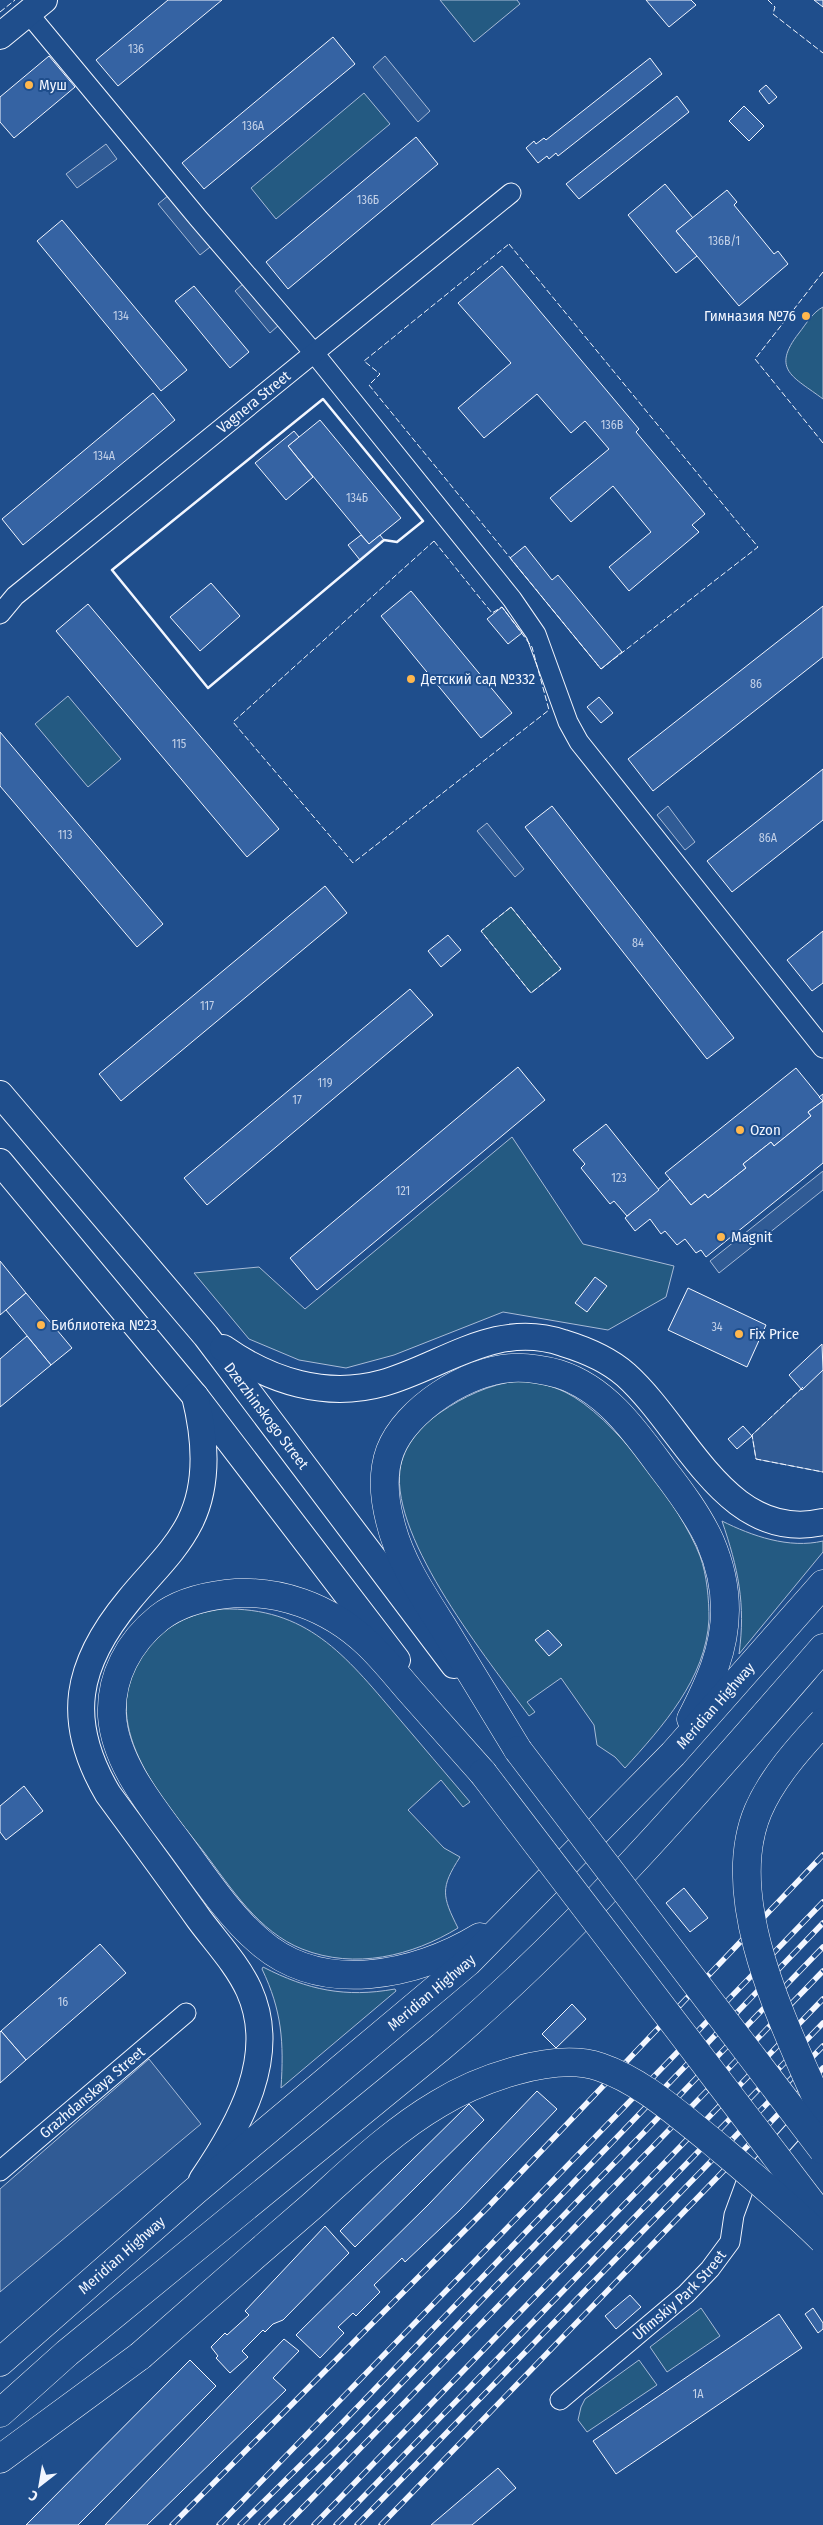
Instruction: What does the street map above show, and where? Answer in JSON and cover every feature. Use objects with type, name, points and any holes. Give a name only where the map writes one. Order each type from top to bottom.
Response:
[{"type":"main road","points":[[0,36],[36,6]]},
{"type":"main road","name":"Dzerzhinskogo Street","points":[[0,1094],[206,1336],[518,1750]]},
{"type":"main road","points":[[0,1162],[195,1396],[823,2218]]},
{"type":"main road","points":[[206,1336],[262,1372],[302,1386],[332,1389],[357,1388],[383,1383],[469,1347],[492,1340],[537,1338],[559,1341],[604,1359],[625,1374],[643,1391],[715,1481],[730,1497],[749,1512],[782,1524],[823,1522]]},
{"type":"main road","points":[[672,1754],[708,1686],[721,1646],[725,1610],[724,1587],[709,1540],[696,1515],[657,1460],[623,1417],[603,1398],[581,1384],[560,1374],[536,1369],[510,1368],[486,1373],[441,1394],[407,1423],[390,1450],[384,1471],[385,1495],[397,1546],[414,1581],[518,1750],[823,2150]]},
{"type":"main road","points":[[194,2192],[230,2139],[245,2107],[254,2081],[258,2037],[253,2003],[236,1969],[108,1794],[96,1774],[87,1750],[79,1707],[85,1673],[103,1635],[129,1599],[180,1539],[193,1514],[201,1481],[204,1444],[195,1396]]},
{"type":"main road","name":"Meridian Highway","points":[[0,2362],[194,2192],[468,1962],[672,1754],[823,1584]]},
{"type":"main road","points":[[483,1773],[367,1643],[335,1618],[296,1601],[264,1594],[236,1593],[191,1601],[176,1607],[150,1626],[135,1642],[115,1681],[112,1694],[114,1730],[126,1764],[139,1786],[189,1857],[242,1925],[260,1942],[278,1954],[300,1965],[325,1972],[349,1975],[399,1970],[424,1965],[470,1944],[515,1916]]},
{"type":"main road","points":[[0,2413],[67,2353],[396,2084],[501,1993],[583,1913],[671,1821],[823,1648]]},
{"type":"main road","points":[[823,1722],[782,1771],[758,1812],[750,1841],[747,1888],[750,1911],[762,1958],[823,2112]]},
{"type":"main road","points":[[0,2459],[140,2356],[360,2163],[418,2117],[438,2104],[482,2083],[542,2066],[574,2063],[599,2066],[655,2096],[740,2165],[823,2240]]},
{"type":"street","points":[[36,6],[217,241],[314,353],[512,598],[536,634],[568,722],[579,742],[823,1048]]},
{"type":"street","name":"Vagnera Street","points":[[0,614],[15,596],[512,193]]},
{"type":"street","name":"Grazhdanskaya Street","points":[[0,2171],[186,2013]]},
{"type":"street","name":"Ufimskiy Park Street","points":[[560,2400],[686,2294],[710,2269],[730,2242],[734,2215],[744,2185],[823,2098]]},
{"type":"shaded area","points":[[440,0],[517,0],[520,4],[474,42]]},
{"type":"shaded area","points":[[385,56],[430,111],[418,122],[373,67]]},
{"type":"shaded area","points":[[364,93],[390,124],[276,219],[251,188]]},
{"type":"shaded area","points":[[106,144],[117,159],[77,188],[66,174]]},
{"type":"shaded area","points":[[169,195],[210,247],[200,255],[158,204]]},
{"type":"shaded area","points":[[244,283],[279,325],[270,333],[235,291]]},
{"type":"shaded area","points":[[823,307],[823,399],[789,372],[786,356],[810,318]]},
{"type":"shaded area","points":[[68,696],[121,759],[88,787],[35,724]]},
{"type":"shaded area","points":[[668,806],[695,842],[685,850],[657,815]]},
{"type":"shaded area","points":[[487,823],[524,869],[515,877],[477,831]]},
{"type":"shaded area","points":[[511,907],[561,969],[531,993],[481,931]]},
{"type":"shaded area","points":[[512,1137],[583,1244],[674,1266],[666,1297],[608,1330],[503,1312],[394,1355],[346,1368],[299,1360],[249,1339],[194,1273],[259,1267],[305,1309]]},
{"type":"shaded area","points":[[823,1171],[823,1190],[719,1273],[710,1261]]},
{"type":"shaded area","points":[[823,1369],[823,1472],[756,1459],[752,1435]]},
{"type":"shaded area","points":[[517,1381],[554,1387],[584,1404],[604,1420],[624,1441],[662,1489],[691,1536],[702,1563],[709,1604],[709,1619],[706,1641],[700,1662],[680,1701],[625,1768],[615,1757],[597,1745],[594,1725],[561,1678],[527,1702],[535,1712],[529,1716],[446,1599],[426,1564],[411,1530],[401,1498],[400,1470],[402,1461],[409,1445],[420,1430],[441,1412],[458,1401],[487,1388]]},
{"type":"shaded area","points":[[722,1521],[746,1532],[771,1540],[797,1543],[823,1541],[823,1552],[739,1654],[742,1619],[739,1586]]},
{"type":"shaded area","points":[[222,1609],[252,1611],[278,1616],[301,1626],[322,1639],[359,1673],[470,1802],[463,1807],[441,1780],[408,1810],[444,1848],[460,1857],[446,1885],[446,1900],[458,1928],[422,1946],[383,1957],[342,1959],[302,1949],[272,1932],[247,1908],[169,1807],[139,1758],[129,1732],[126,1705],[131,1678],[145,1652],[169,1628],[199,1614]]},
{"type":"shaded area","points":[[263,1967],[296,1981],[327,1990],[360,1993],[395,1989],[396,1991],[281,2088],[282,2041],[278,2013],[262,1969]]},
{"type":"shaded area","points":[[149,2059],[201,2124],[0,2292],[0,2189]]},
{"type":"shaded area","points":[[701,2308],[720,2336],[667,2372],[650,2347]]},
{"type":"shaded area","points":[[639,2360],[657,2385],[587,2432],[578,2420],[585,2399]]},
{"type":"building","points":[[168,0],[222,0],[118,86],[96,60]]},
{"type":"building","points":[[646,0],[691,0],[696,5],[669,27]]},
{"type":"building","points":[[814,0],[823,0],[823,7]]},
{"type":"building","points":[[333,37],[355,64],[204,189],[182,163]]},
{"type":"building","points":[[49,56],[75,87],[14,138],[0,122],[0,97]]},
{"type":"building","points":[[650,58],[662,74],[558,156],[556,153],[549,159],[547,156],[538,163],[526,148],[534,141],[536,144],[544,138],[546,140]]},
{"type":"building","points":[[766,85],[777,97],[769,104],[759,91]]},
{"type":"building","points":[[677,96],[689,112],[579,199],[566,184]]},
{"type":"building","points":[[744,106],[764,126],[749,141],[729,121]]},
{"type":"building","points":[[416,137],[438,164],[288,289],[266,262]]},
{"type":"building","points":[[665,184],[693,218],[676,231],[697,256],[676,273],[628,215]]},
{"type":"building","points":[[727,190],[737,202],[734,205],[774,254],[778,251],[788,264],[739,306],[676,231]]},
{"type":"building","points":[[62,220],[187,370],[161,391],[37,241]]},
{"type":"building","points":[[502,266],[639,429],[636,432],[705,514],[692,525],[699,532],[629,591],[609,567],[651,532],[613,486],[571,522],[550,498],[609,449],[585,421],[571,433],[537,394],[484,438],[458,408],[511,363],[458,303]]},
{"type":"building","points":[[194,286],[249,352],[230,368],[175,301]]},
{"type":"building","points":[[153,393],[175,420],[23,545],[2,519]]},
{"type":"building","points":[[320,420],[401,518],[369,544],[288,446]]},
{"type":"building","points":[[294,431],[299,437],[288,446],[313,477],[286,500],[255,463]]},
{"type":"building","points":[[361,535],[369,544],[380,535],[384,540],[360,560],[348,545]]},
{"type":"building","points":[[525,546],[552,580],[558,575],[622,652],[601,669],[510,558]]},
{"type":"building","points":[[211,583],[240,616],[200,651],[170,617]]},
{"type":"building","points":[[411,591],[512,713],[481,738],[381,616]]},
{"type":"building","points":[[88,604],[279,829],[247,857],[56,631]]},
{"type":"building","points":[[823,606],[823,657],[653,791],[628,759]]},
{"type":"building","points":[[502,607],[522,633],[508,644],[487,619]]},
{"type":"building","points":[[599,697],[613,713],[601,723],[587,707]]},
{"type":"building","points":[[0,732],[163,924],[137,947],[0,786]]},
{"type":"building","points":[[823,769],[823,820],[732,892],[707,861]]},
{"type":"building","points":[[552,806],[734,1038],[707,1059],[525,827]]},
{"type":"building","points":[[325,886],[347,913],[121,1101],[99,1074]]},
{"type":"building","points":[[823,931],[823,983],[812,991],[787,960]]},
{"type":"building","points":[[448,935],[461,950],[441,967],[428,951]]},
{"type":"building","points":[[410,989],[433,1015],[207,1205],[184,1178]]},
{"type":"building","points":[[518,1067],[545,1100],[317,1290],[290,1258]]},
{"type":"building","points":[[796,1068],[823,1101],[808,1112],[811,1116],[774,1146],[771,1142],[743,1164],[746,1168],[708,1198],[705,1194],[691,1205],[665,1173]]},
{"type":"building","points":[[823,1101],[823,1163],[706,1257],[701,1250],[696,1253],[685,1239],[677,1245],[665,1231],[661,1234],[650,1219],[635,1231],[625,1218],[670,1179],[691,1205],[705,1194],[708,1198],[746,1168],[743,1164],[771,1142],[774,1146],[811,1116],[808,1112]]},
{"type":"building","points":[[606,1124],[659,1190],[627,1216],[614,1201],[610,1204],[581,1168],[585,1164],[573,1150]]},
{"type":"building","points":[[0,1261],[26,1293],[0,1315]]},
{"type":"building","points":[[595,1277],[607,1286],[587,1312],[575,1303]]},
{"type":"building","points":[[688,1288],[766,1325],[747,1367],[668,1330]]},
{"type":"building","points":[[26,1293],[72,1348],[51,1365],[6,1310]]},
{"type":"building","points":[[27,1336],[51,1365],[0,1407],[0,1359]]},
{"type":"building","points":[[822,1344],[823,1370],[802,1390],[789,1375]]},
{"type":"building","points":[[743,1426],[752,1436],[737,1449],[728,1439]]},
{"type":"building","points":[[548,1630],[562,1645],[549,1656],[535,1640]]},
{"type":"building","points":[[24,1786],[43,1811],[6,1840],[0,1832],[0,1806]]},
{"type":"building","points":[[684,1888],[708,1918],[690,1932],[666,1903]]},
{"type":"building","points":[[100,1944],[126,1973],[26,2060],[1,2031]]},
{"type":"building","points":[[572,2004],[586,2019],[556,2048],[542,2034]]},
{"type":"building","points":[[0,2032],[26,2060],[0,2083]]},
{"type":"building","points":[[537,2091],[557,2109],[460,2210],[405,2262],[402,2258],[374,2285],[380,2292],[356,2316],[353,2313],[338,2327],[344,2333],[320,2358],[296,2335],[429,2204]]},
{"type":"building","points":[[469,2104],[484,2120],[355,2247],[340,2231]]},
{"type":"building","points":[[325,2226],[349,2253],[283,2320],[273,2324],[265,2332],[263,2330],[242,2351],[248,2357],[230,2373],[216,2358],[218,2356],[211,2347],[225,2333],[227,2335],[249,2315],[245,2311]]},
{"type":"building","points":[[630,2295],[641,2307],[616,2329],[605,2316]]},
{"type":"building","points":[[813,2308],[823,2323],[823,2329],[818,2333],[805,2314]]},
{"type":"building","points":[[779,2314],[802,2348],[616,2474],[593,2441]]},
{"type":"building","points":[[284,2339],[299,2351],[273,2378],[286,2390],[147,2525],[105,2525]]},
{"type":"building","points":[[190,2360],[216,2386],[78,2525],[26,2525]]},
{"type":"building","points":[[498,2468],[516,2488],[472,2525],[431,2525]]},
{"type":"railway","points":[[172,2525],[488,2207],[823,1855]]},
{"type":"railway","points":[[219,2525],[823,1902]]},
{"type":"railway","points":[[240,2525],[322,2444],[823,1923]]},
{"type":"railway","points":[[261,2525],[339,2448],[823,1947]]},
{"type":"railway","points":[[286,2525],[823,1971]]},
{"type":"railway","points":[[314,2525],[823,1999]]},
{"type":"railway","points":[[336,2525],[823,2023]]},
{"type":"railway","points":[[357,2525],[823,2046]]},
{"type":"railway","points":[[381,2525],[823,2068]]},
{"type":"fence","points":[[0,12],[15,0]]},
{"type":"fence","points":[[768,0],[775,7],[773,14],[823,53]]},
{"type":"fence","points":[[509,244],[758,547],[601,669],[369,385],[380,374],[364,361],[509,244]]},
{"type":"fence","points":[[823,272],[755,359],[823,443]]},
{"type":"fence","points":[[434,541],[492,613],[502,607],[532,647],[549,710],[353,863],[233,722],[434,541]]},
{"type":"fence","points":[[511,907],[561,969],[531,993],[481,931],[511,907]]},
{"type":"fence","points":[[803,1387],[752,1435],[756,1459],[823,1472]]},
{"type":"wall","points":[[323,399],[423,521],[397,542],[384,540],[208,688],[112,570],[323,399]]},
{"type":"place","name":"Муш","points":[[29,85]]},
{"type":"place","name":"Гимназия №76","points":[[806,316]]},
{"type":"place","name":"Детский cад №332","points":[[411,679]]},
{"type":"place","name":"Ozon","points":[[740,1130]]},
{"type":"place","name":"Magnit","points":[[721,1237]]},
{"type":"place","name":"Библиотека №23","points":[[41,1325]]},
{"type":"place","name":"Fix Price","points":[[739,1334]]}]
